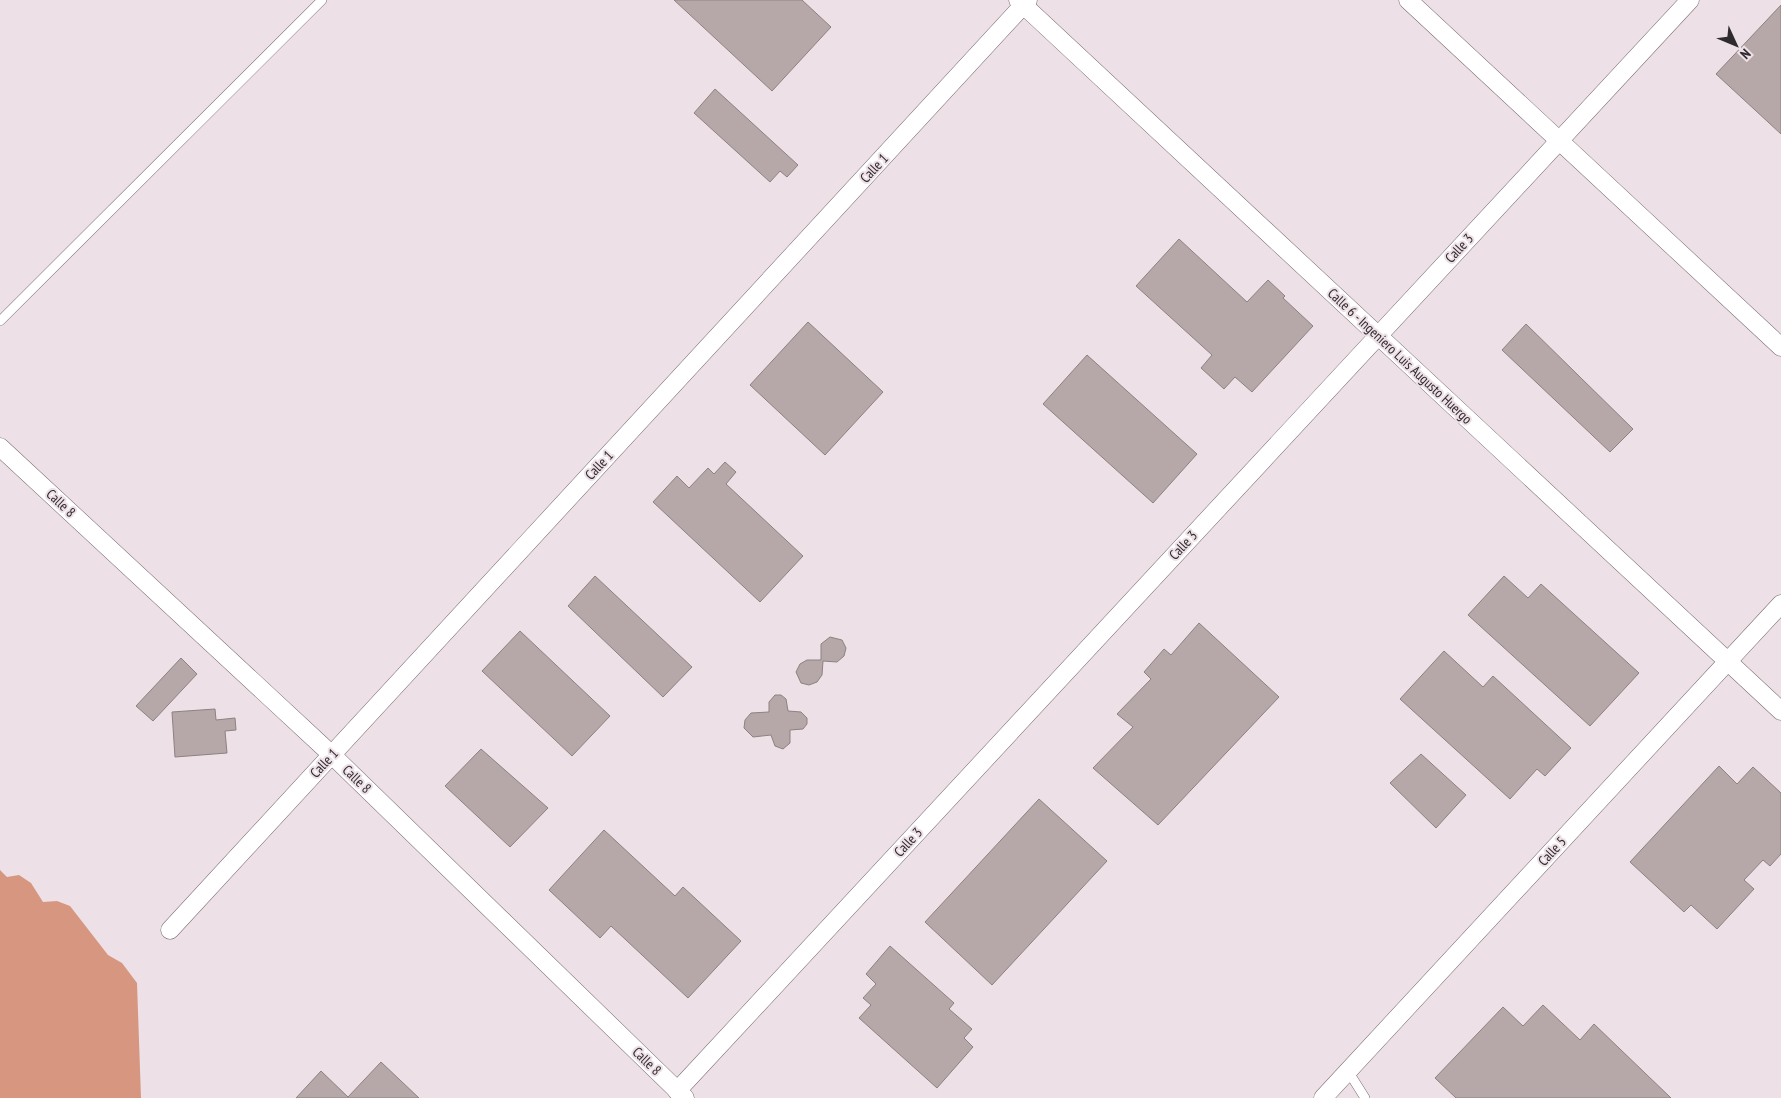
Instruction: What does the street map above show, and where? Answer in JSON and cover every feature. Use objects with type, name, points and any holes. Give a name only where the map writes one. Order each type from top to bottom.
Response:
[{"type":"street","points":[[1408,0],[1781,347]]},
{"type":"street","name":"Calle 3","points":[[681,1094],[1378,335],[1690,0]]},
{"type":"street","name":"Calle 6 - Ingeniero Luis Augusto Huergo","points":[[1024,2],[1781,711]]},
{"type":"street","name":"Calle 1","points":[[170,930],[1024,2]]},
{"type":"street","name":"Calle 8","points":[[0,446],[332,755],[681,1094]]},
{"type":"street","name":"Calle 5","points":[[1323,1098],[1781,604]]},
{"type":"lane","points":[[0,321],[322,0]]},
{"type":"lane","points":[[1348,1071],[1365,1098]]},
{"type":"shaded area","points":[[0,870],[7,877],[19,875],[31,883],[43,902],[57,901],[70,906],[108,955],[122,963],[137,983],[141,1098],[0,1098]]},
{"type":"building","points":[[674,0],[802,0],[831,27],[772,91]]},
{"type":"building","points":[[1781,5],[1781,134],[1716,74]]},
{"type":"building","points":[[715,89],[798,165],[787,177],[780,171],[770,182],[694,113]]},
{"type":"building","points":[[1179,239],[1247,302],[1268,280],[1285,296],[1283,298],[1313,326],[1252,392],[1235,377],[1224,389],[1201,368],[1212,355],[1136,286]]},
{"type":"building","points":[[808,322],[883,392],[825,455],[750,385]]},
{"type":"building","points":[[1526,324],[1633,429],[1610,452],[1502,350]]},
{"type":"building","points":[[1087,355],[1197,454],[1153,503],[1043,404]]},
{"type":"building","points":[[725,462],[736,472],[726,484],[803,556],[760,602],[653,502],[677,476],[689,488],[708,468],[714,474]]},
{"type":"building","points":[[595,576],[692,667],[663,697],[568,606]]},
{"type":"building","points":[[1504,576],[1528,598],[1541,584],[1639,673],[1590,726],[1468,615]]},
{"type":"building","points":[[1199,623],[1279,697],[1158,825],[1093,768],[1133,727],[1117,714],[1151,679],[1144,672],[1164,649],[1171,655]]},
{"type":"building","points":[[520,631],[610,716],[572,756],[482,671]]},
{"type":"building","points":[[830,637],[842,640],[846,648],[844,656],[837,662],[823,661],[822,675],[817,682],[809,685],[801,683],[796,672],[800,664],[807,660],[821,660],[821,644]]},
{"type":"building","points":[[1444,651],[1483,687],[1493,676],[1571,748],[1545,776],[1537,769],[1510,799],[1400,699]]},
{"type":"building","points":[[181,658],[197,674],[153,721],[136,706]]},
{"type":"building","points":[[775,695],[781,695],[786,699],[788,711],[801,712],[807,718],[807,724],[803,729],[790,730],[790,743],[783,749],[775,746],[771,735],[753,737],[744,728],[745,720],[751,713],[769,712],[769,702]]},
{"type":"building","points":[[215,709],[216,720],[235,718],[236,730],[225,731],[227,753],[175,757],[172,712]]},
{"type":"building","points":[[481,749],[548,808],[510,847],[445,786]]},
{"type":"building","points":[[1421,754],[1466,795],[1436,828],[1390,783]]},
{"type":"building","points":[[1719,766],[1737,784],[1753,767],[1781,793],[1781,854],[1770,866],[1763,860],[1744,880],[1754,889],[1717,929],[1691,905],[1684,912],[1630,862]]},
{"type":"building","points":[[1039,799],[1107,861],[992,985],[925,922]]},
{"type":"building","points":[[604,830],[675,896],[683,887],[741,941],[688,998],[611,926],[600,938],[549,890]]},
{"type":"building","points":[[890,946],[954,1003],[949,1009],[972,1029],[964,1038],[973,1047],[937,1088],[859,1018],[871,1005],[863,998],[876,984],[866,974]]},
{"type":"building","points":[[1543,1005],[1580,1040],[1594,1024],[1671,1098],[1456,1098],[1435,1078],[1503,1007],[1523,1026]]},
{"type":"building","points":[[381,1062],[419,1098],[296,1098],[321,1071],[348,1097]]}]
